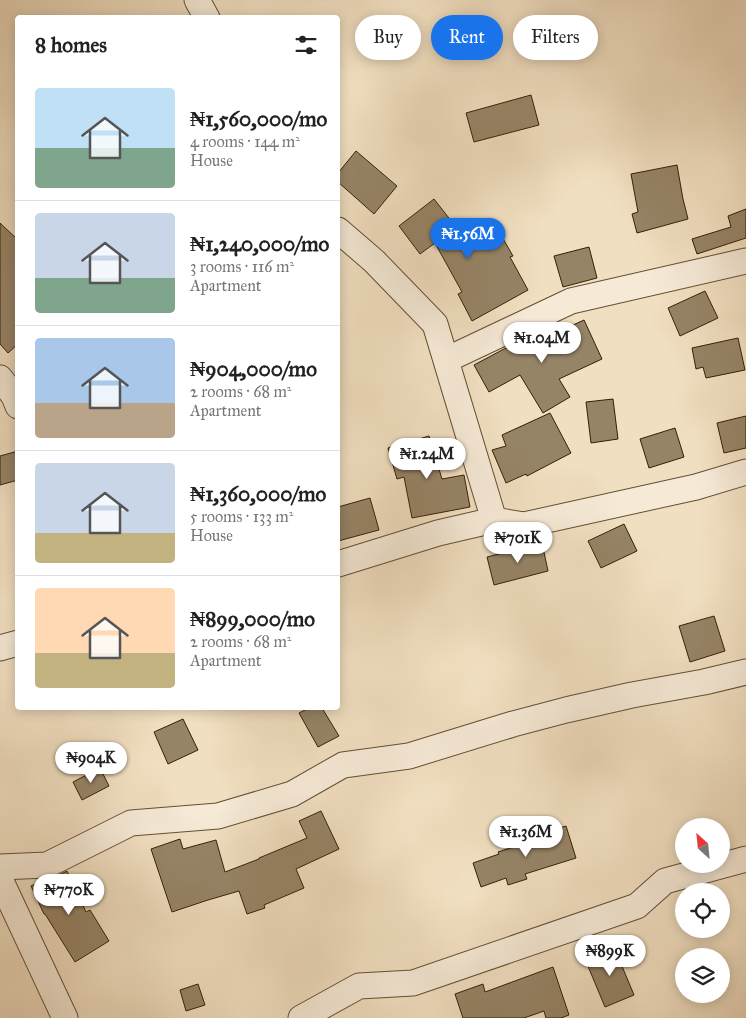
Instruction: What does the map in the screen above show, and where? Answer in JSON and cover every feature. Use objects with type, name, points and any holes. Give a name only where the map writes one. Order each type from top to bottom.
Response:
[{"type":"street","points":[[197,0],[205,15]]},
{"type":"street","points":[[340,232],[374,261],[435,324],[494,520]]},
{"type":"street","points":[[446,360],[570,301],[746,261]]},
{"type":"street","points":[[0,378],[15,398]]},
{"type":"street","points":[[340,563],[438,533],[494,520],[524,525],[696,487],[746,472]]},
{"type":"street","points":[[0,648],[15,644]]},
{"type":"street","points":[[0,867],[47,866],[131,823],[218,816],[292,794],[343,765],[409,756],[566,710],[746,672]]},
{"type":"street","points":[[300,1018],[359,986],[413,982],[637,906],[665,880],[746,859]]},
{"type":"street","points":[[0,879],[65,1018]]},
{"type":"building","points":[[531,95],[539,125],[474,142],[466,113]]},
{"type":"building","points":[[356,151],[397,186],[374,214],[340,184],[340,171]]},
{"type":"building","points":[[677,165],[688,219],[637,233],[632,214],[638,212],[631,174]]},
{"type":"building","points":[[434,199],[470,245],[498,230],[513,256],[510,257],[528,290],[472,321],[458,294],[462,292],[435,243],[420,254],[399,226]]},
{"type":"building","points":[[746,209],[746,238],[697,254],[692,239],[731,227],[728,216]]},
{"type":"building","points":[[0,223],[15,237],[15,347],[8,353],[0,344]]},
{"type":"building","points":[[589,247],[597,278],[563,287],[554,256]]},
{"type":"building","points":[[705,291],[718,318],[680,336],[668,308]]},
{"type":"building","points":[[584,320],[602,359],[559,379],[570,397],[543,413],[520,375],[489,392],[474,365],[534,334],[538,341]]},
{"type":"building","points":[[738,338],[745,370],[706,378],[703,367],[696,369],[692,348]]},
{"type":"building","points":[[613,399],[618,439],[591,443],[586,402]]},
{"type":"building","points":[[550,413],[571,453],[527,476],[526,474],[506,483],[492,450],[506,446],[502,435]]},
{"type":"building","points":[[746,416],[746,448],[724,453],[717,423]]},
{"type":"building","points":[[675,428],[684,457],[649,468],[640,439]]},
{"type":"building","points":[[429,436],[442,479],[464,475],[470,507],[412,518],[404,477],[397,479],[388,448]]},
{"type":"building","points":[[15,452],[15,481],[0,485],[0,456]]},
{"type":"building","points":[[370,498],[379,530],[340,540],[340,506]]},
{"type":"building","points":[[624,524],[637,551],[601,568],[588,541]]},
{"type":"building","points":[[542,543],[548,571],[494,585],[487,557]]},
{"type":"building","points":[[714,616],[725,651],[690,662],[679,626]]},
{"type":"building","points":[[305,710],[323,710],[339,736],[318,747],[299,713]]},
{"type":"building","points":[[183,719],[198,750],[168,764],[154,732]]},
{"type":"building","points":[[100,768],[109,786],[82,800],[73,782]]},
{"type":"building","points":[[321,811],[339,849],[296,869],[304,888],[264,905],[265,908],[247,914],[239,891],[172,912],[151,849],[180,839],[183,849],[216,840],[225,872],[307,838],[299,821]]},
{"type":"building","points":[[566,826],[576,858],[525,874],[527,879],[508,885],[506,878],[481,887],[473,863],[499,854],[498,852],[535,840],[534,836]]},
{"type":"building","points":[[67,871],[86,912],[90,910],[109,941],[75,962],[44,914],[31,886]]},
{"type":"building","points":[[614,947],[634,995],[605,1007],[585,959]]},
{"type":"building","points":[[553,967],[569,1015],[561,1018],[546,1018],[544,1011],[524,1018],[463,1018],[455,994],[483,984],[485,992]]},
{"type":"building","points":[[198,984],[205,1005],[186,1011],[180,990]]}]
